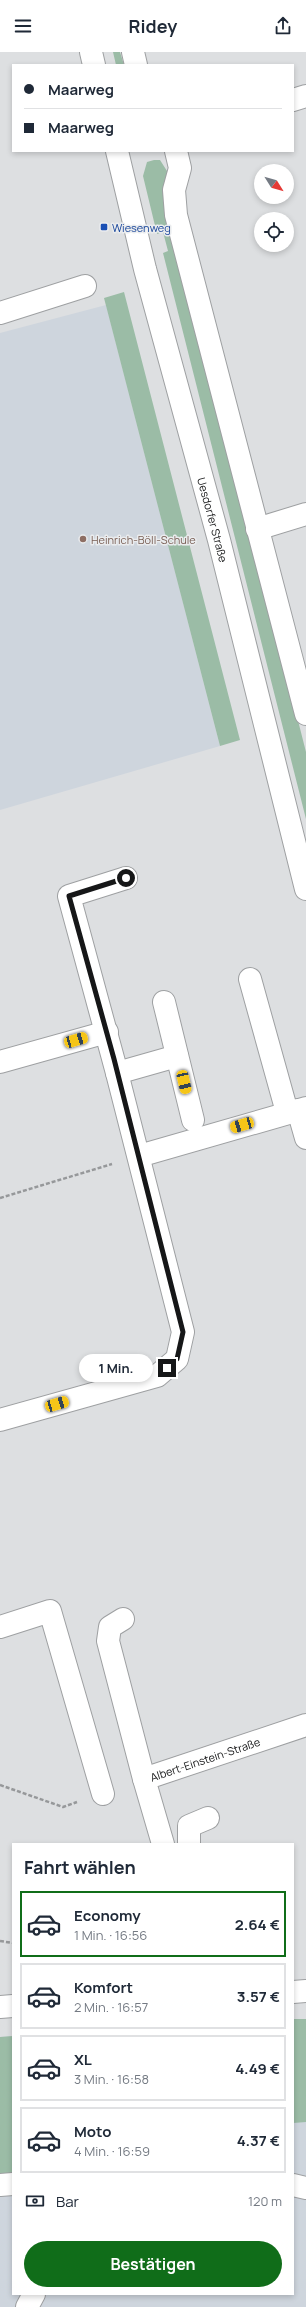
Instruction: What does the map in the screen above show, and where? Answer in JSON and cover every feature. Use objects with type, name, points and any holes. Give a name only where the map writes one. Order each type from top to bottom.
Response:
[{"type":"street","points":[[90,52],[94,64]]},
{"type":"street","points":[[133,52],[136,64]]},
{"type":"street","points":[[294,100],[306,96]]},
{"type":"street","name":"Uesdorfer Straße","points":[[117,152],[145,269],[219,540],[306,889]]},
{"type":"street","points":[[176,152],[180,168],[174,190],[176,215],[306,714]]},
{"type":"street","points":[[0,313],[85,286]]},
{"type":"street","points":[[257,529],[306,514]]},
{"type":"street","points":[[0,1420],[157,1376],[177,1359],[183,1332],[107,1032],[69,896],[126,878]]},
{"type":"street","points":[[250,979],[306,1138]]},
{"type":"street","points":[[164,1002],[193,1120]]},
{"type":"street","points":[[0,1062],[107,1032]]},
{"type":"street","points":[[117,1073],[177,1056]]},
{"type":"street","points":[[139,1156],[297,1110]]},
{"type":"street","points":[[0,1627],[50,1611],[103,1794]]},
{"type":"street","points":[[123,1619],[110,1627],[108,1641],[144,1780]]},
{"type":"street","name":"Albert-Einstein-Straße","points":[[163,1843],[144,1780],[306,1726]]},
{"type":"street","points":[[189,1843],[189,1826],[208,1818]]},
{"type":"street","points":[[294,1992],[306,1991]]},
{"type":"street","points":[[0,2007],[12,2006]]},
{"type":"street","points":[[0,2185],[12,2184]]},
{"type":"street","points":[[294,2185],[306,2188]]},
{"type":"street","points":[[27,2307],[33,2295]]},
{"type":"path","points":[[0,1198],[139,1156]]},
{"type":"path","points":[[0,1785],[63,1806],[103,1794]]},
{"type":"path","points":[[0,1941],[12,1943]]},
{"type":"shaded area","name":"Heinrich-Böll-Schule","points":[[106,305],[220,746],[0,810],[0,333]]},
{"type":"shaded area","points":[[294,2019],[306,2019],[306,2307],[0,2307],[0,2037],[12,2036],[12,2295],[294,2295]]},
{"type":"green space","points":[[113,52],[120,52],[124,64],[116,64]]},
{"type":"green space","points":[[160,160],[167,171],[170,218],[306,752],[306,819],[163,253],[168,251],[163,232],[157,234],[143,176],[147,162]]},
{"type":"green space","points":[[124,292],[240,740],[220,746],[104,298]]},
{"type":"green space","points":[[294,2019],[306,2019],[306,2122],[294,2123]]},
{"type":"green space","points":[[12,2036],[12,2173],[0,2173],[0,2037]]},
{"type":"place","name":"Wiesenweg","points":[[104,227]]},
{"type":"place","name":"Heinrich-Böll-Schule","points":[[83,539]]},
{"type":"route","points":[[126,878],[69,896],[107,1032],[183,1332],[177,1359],[167,1368]]}]
